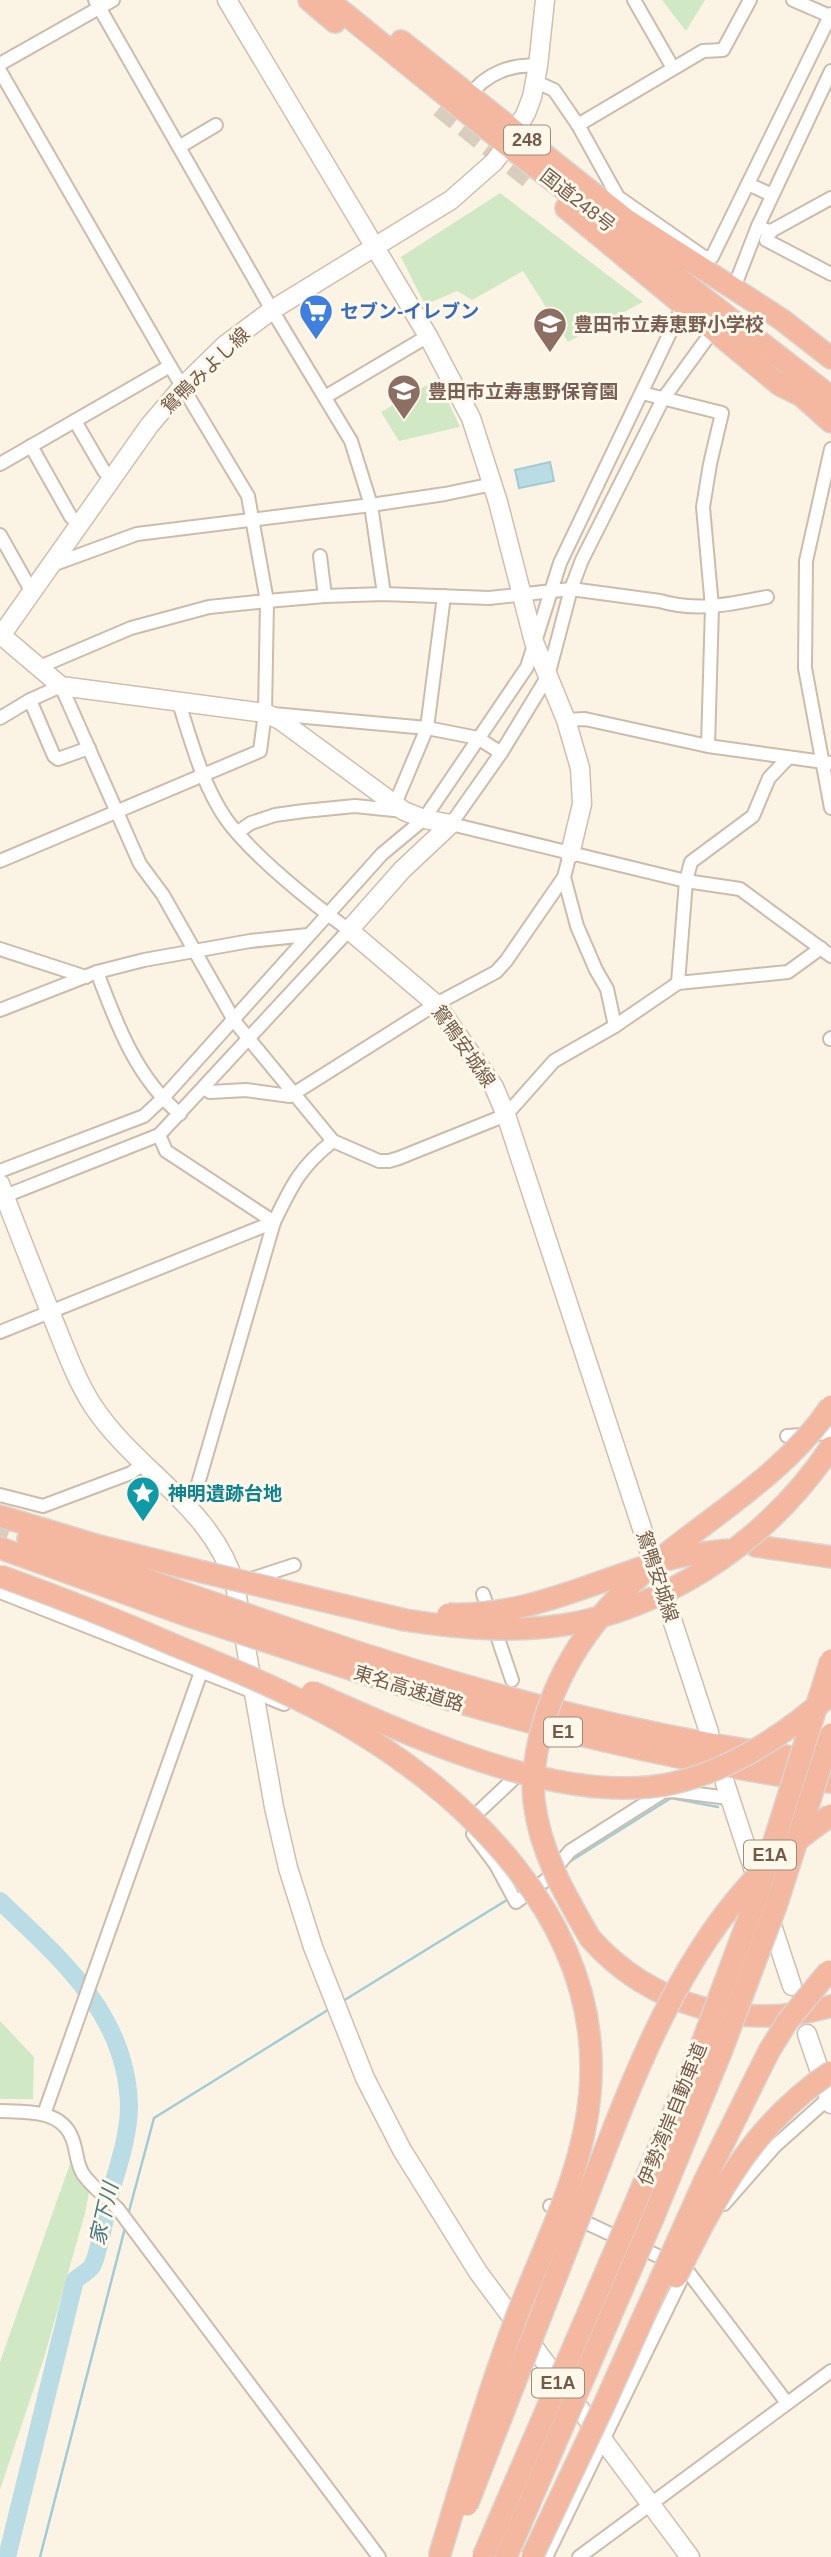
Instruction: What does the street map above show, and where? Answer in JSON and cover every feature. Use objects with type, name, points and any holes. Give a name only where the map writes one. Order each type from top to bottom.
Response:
[{"type":"highway","points":[[309,0],[440,107]]},
{"type":"highway","name":"国道248号","points":[[328,0],[511,138],[674,274],[831,397]]},
{"type":"highway","name":"国道248号","points":[[350,0],[470,96],[511,138],[613,201],[627,220],[707,300],[831,382]]},
{"type":"highway","name":"248","points":[[534,182],[707,300],[780,385],[796,393],[831,422]]},
{"type":"highway","name":"248","points":[[707,300],[780,319],[831,358]]},
{"type":"highway","points":[[831,1406],[814,1429],[771,1472],[670,1551],[608,1606],[575,1650],[561,1675],[540,1735],[535,1759],[534,1802],[547,1855],[590,1938],[602,1952],[633,1977],[654,1991],[724,2013],[776,2016],[811,2012],[831,2006]]},
{"type":"highway","points":[[3,1520],[203,1572],[405,1620],[475,1629],[548,1626],[613,1613],[679,1586],[741,1545],[770,1520],[796,1493],[831,1447]]},
{"type":"highway","name":"東名高速道路","points":[[3,1520],[189,1605]]},
{"type":"highway","points":[[325,1601],[406,1612],[466,1615],[503,1612],[668,1559],[756,1546],[831,1556]]},
{"type":"highway","name":"東名高速道路","points":[[0,1548],[189,1605],[305,1645],[376,1678],[530,1724],[624,1747],[747,1770],[831,1782]]},
{"type":"highway","points":[[0,1576],[210,1649],[452,1751],[523,1772],[597,1786],[640,1788],[675,1782],[706,1772],[740,1758],[771,1740],[801,1721],[831,1694]]},
{"type":"highway","points":[[68,1600],[220,1664],[325,1713],[405,1762],[463,1811],[511,1861],[547,1911],[569,1958],[582,1997],[591,2059],[590,2095],[584,2132],[566,2200],[520,2307],[489,2391],[439,2557]]},
{"type":"highway","name":"東名高速道路","points":[[305,1645],[397,1665],[595,1721],[717,1746],[831,1762]]},
{"type":"highway","name":"伊勢湾岸自動車道","points":[[711,2049],[831,1660]]},
{"type":"highway","name":"伊勢湾岸自動車道","points":[[506,2557],[643,2213],[711,2049],[780,1894],[831,1734]]},
{"type":"highway","points":[[447,2557],[611,2138],[662,2019],[704,1943],[735,1901],[765,1868],[831,1815]]},
{"type":"highway","points":[[532,2557],[705,2180],[769,2051],[793,2013],[830,1970]]},
{"type":"highway","points":[[604,2404],[652,2322],[724,2185],[749,2148],[776,2116],[831,2072]]},
{"type":"highway","name":"伊勢湾岸自動車道","points":[[483,2557],[643,2213]]},
{"type":"street","points":[[0,64],[97,4],[113,0]]},
{"type":"street","points":[[204,1088],[210,1091],[246,1090],[290,1096],[436,1004],[496,972],[564,877],[582,804],[580,768],[566,720],[534,642],[493,484],[471,418],[428,336],[227,0]]},
{"type":"street","name":"鴛鴨みよし線","points":[[0,636],[149,426],[182,387],[225,345],[272,310],[376,248],[451,200],[475,181],[511,138],[526,113],[536,74],[545,0]]},
{"type":"street","points":[[634,0],[673,68]]},
{"type":"street","points":[[578,125],[703,51],[723,50],[750,0]]},
{"type":"street","points":[[470,96],[476,87],[490,77],[522,64],[554,90],[578,125],[613,201],[704,257],[712,257],[830,15],[793,0]]},
{"type":"street","points":[[97,4],[272,310],[351,440],[371,505],[384,594]]},
{"type":"street","points":[[0,71],[248,496],[267,601],[265,713],[260,751],[0,861]]},
{"type":"street","points":[[0,1171],[144,1116],[162,1100],[382,855],[437,821],[478,738],[527,667],[560,563],[642,393],[758,226],[831,71]]},
{"type":"street","points":[[179,147],[216,125]]},
{"type":"street","points":[[748,184],[772,195]]},
{"type":"street","points":[[831,198],[771,231],[766,240],[831,274]]},
{"type":"street","points":[[758,226],[771,231]]},
{"type":"street","points":[[690,2557],[471,2261],[402,2150],[365,2078],[313,1947],[288,1868],[274,1807],[229,1562],[215,1538],[191,1508],[110,1429],[93,1406],[71,1363],[2,1193],[159,1135],[204,1088],[246,1037],[402,870],[437,821],[501,752],[547,671],[582,560],[663,399],[707,300]]},
{"type":"street","points":[[326,397],[428,336]]},
{"type":"street","points":[[0,464],[170,366]]},
{"type":"street","points":[[642,393],[722,413],[710,464],[704,507],[712,607],[708,746]]},
{"type":"street","points":[[75,421],[104,471],[113,479]]},
{"type":"street","points":[[32,446],[71,517],[81,524]]},
{"type":"street","points":[[831,449],[806,561],[805,668],[826,762],[831,808]]},
{"type":"street","points":[[52,565],[137,534],[371,505],[493,484]]},
{"type":"street","points":[[0,535],[32,592]]},
{"type":"street","points":[[320,556],[326,596]]},
{"type":"street","points":[[37,668],[131,628],[209,607],[267,601],[384,594],[489,598],[571,589],[660,601],[675,606],[712,607],[767,597]]},
{"type":"street","points":[[400,807],[427,728],[444,596]]},
{"type":"street","points":[[0,636],[61,686],[140,864],[163,895],[234,1021],[333,1141],[379,1161],[389,1161],[506,1115],[554,1061],[615,1026],[678,983],[788,972],[826,952],[740,889],[686,881],[570,854],[437,821],[400,807],[280,720],[265,713]]},
{"type":"street","points":[[0,718],[61,686],[265,713],[427,728],[478,738],[501,752]]},
{"type":"street","points":[[30,700],[54,756],[58,759],[89,748]]},
{"type":"street","points":[[178,700],[203,776],[226,819],[266,862],[347,928]]},
{"type":"street","points":[[566,720],[585,719],[708,746],[826,762]]},
{"type":"street","points":[[678,983],[686,881],[691,862],[753,816],[769,778],[788,758]]},
{"type":"street","points":[[238,832],[251,823],[275,814],[355,806],[400,807]]},
{"type":"street","points":[[564,877],[577,926],[607,989],[615,1026]]},
{"type":"street","name":"鴛鴨安城線","points":[[347,928],[436,1004],[494,1087],[506,1115],[709,1732]]},
{"type":"street","points":[[0,1010],[91,975],[144,960],[250,941],[308,935]]},
{"type":"street","points":[[0,949],[91,975],[121,1034],[162,1100],[180,1114]]},
{"type":"street","points":[[159,1135],[166,1152],[274,1222]]},
{"type":"street","points":[[191,1508],[274,1222],[291,1187],[308,1161],[333,1141]]},
{"type":"street","points":[[0,1332],[274,1222]]},
{"type":"street","points":[[787,1436],[831,1433]]},
{"type":"street","points":[[0,1495],[43,1506],[131,1473],[144,1463]]},
{"type":"street","points":[[3,1520],[14,1500]]},
{"type":"street","points":[[235,1585],[294,1564]]},
{"type":"street","points":[[0,1592],[201,1672],[254,1690],[315,1718],[403,1770],[466,1824],[496,1865],[516,1902],[546,1880],[570,1852],[663,1792],[727,1791],[792,1986]]},
{"type":"street","points":[[483,1594],[512,1680]]},
{"type":"street","points":[[44,2114],[201,1672]]},
{"type":"street","points":[[466,1824],[527,1767],[534,1756]]},
{"type":"street","points":[[546,2557],[686,2269],[720,2208],[775,2146],[830,2099],[807,2035]]},
{"type":"street","points":[[0,2111],[44,2114],[66,2127],[84,2175],[118,2209],[379,2557]]},
{"type":"street","points":[[550,2206],[686,2269],[787,2403]]},
{"type":"street","points":[[579,2557],[831,2371]]},
{"type":"green space","points":[[662,0],[705,0],[686,31]]},
{"type":"green space","points":[[500,193],[643,302],[568,342],[523,271],[472,300],[457,291],[425,305],[401,257]]},
{"type":"green space","points":[[427,385],[438,402],[447,399],[460,427],[399,441],[381,412]]},
{"type":"green space","points":[[0,2021],[34,2057],[33,2099],[0,2099]]},
{"type":"green space","points":[[72,2158],[89,2193],[85,2213],[44,2358],[0,2490],[0,2362]]},
{"type":"water","points":[[550,462],[554,481],[519,488],[515,470]]},
{"type":"waterway","points":[[566,1864],[671,1798],[718,1807]]},
{"type":"waterway","points":[[343,2001],[510,1898]]},
{"type":"waterway","name":"家下川","points":[[0,1901],[67,1967],[103,2016],[117,2044],[125,2073],[129,2106],[120,2162],[97,2253],[91,2268],[75,2280],[7,2557]]},
{"type":"waterway","points":[[128,2215],[154,2118],[331,2008]]},
{"type":"waterway","points":[[40,2557],[125,2228]]},
{"type":"tunnel","points":[[440,107],[534,182]]},
{"type":"tunnel","points":[[0,1539],[9,1515]]},
{"type":"place","name":"セブン-イレブン","points":[[316,341]]},
{"type":"place","name":"豊田市立寿恵野小学校","points":[[550,354]]},
{"type":"place","name":"豊田市立寿惠野保育園","points":[[404,421]]},
{"type":"place","name":"神明遺跡台地","points":[[143,1523]]}]
